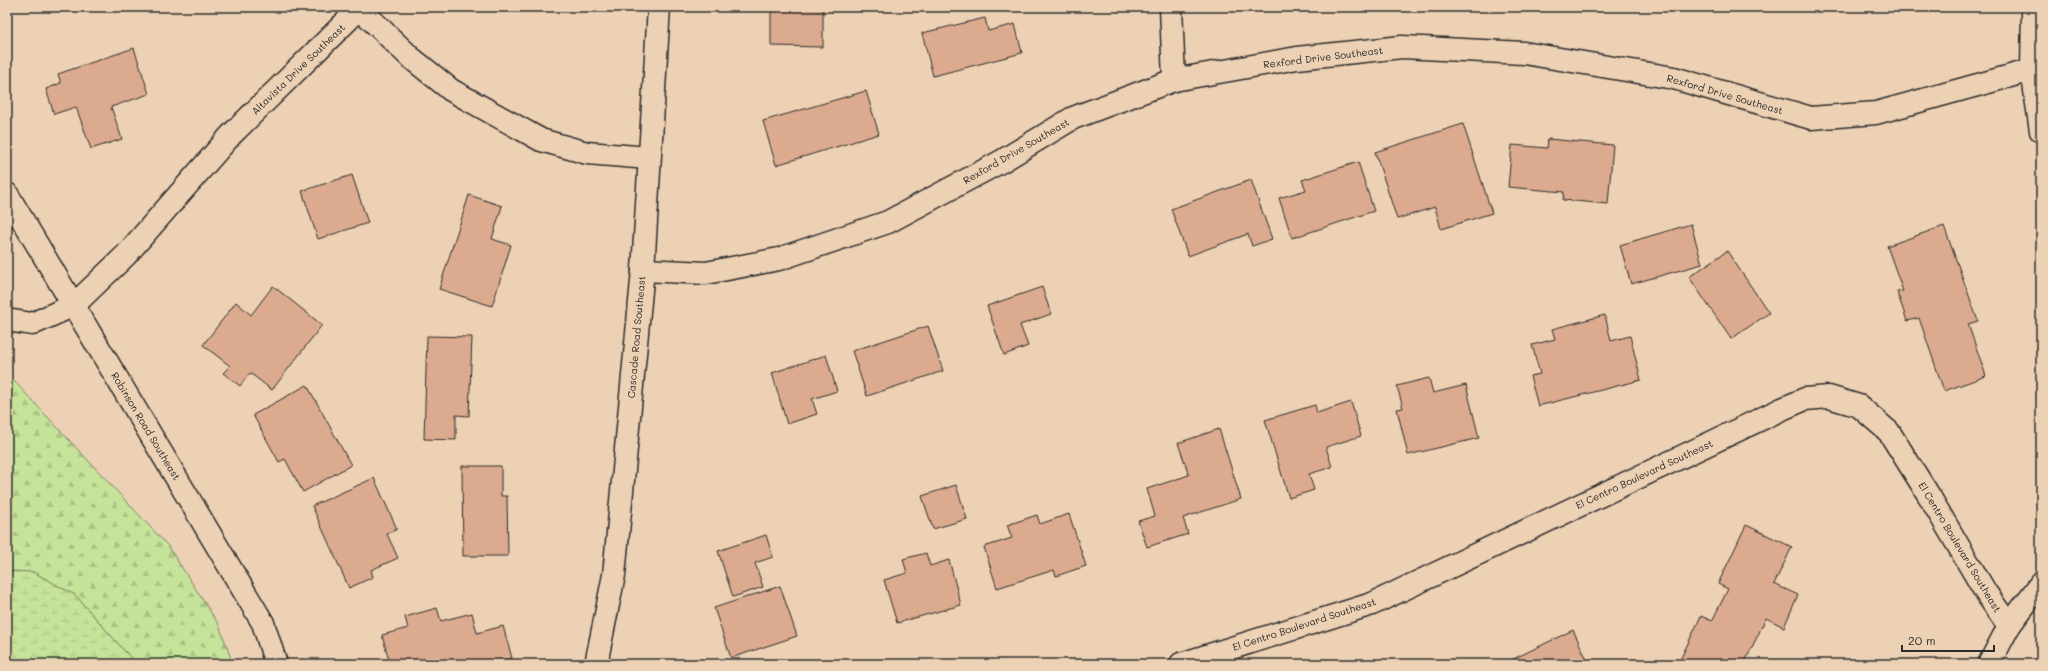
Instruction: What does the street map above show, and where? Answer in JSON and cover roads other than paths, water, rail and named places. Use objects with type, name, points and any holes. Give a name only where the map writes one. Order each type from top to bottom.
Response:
[{"type":"street","name":"Cascade Road Southeast","points":[[596,664],[614,576],[642,270],[659,7]]},
{"type":"street","points":[[1171,7],[1174,80]]},
{"type":"street","points":[[2033,7],[2032,70],[2041,130]]},
{"type":"street","name":"Altavista Drive Southeast","points":[[7,320],[32,324],[74,305],[126,255],[231,135],[358,8],[410,57],[450,90],[541,140],[588,153],[649,158]]},
{"type":"street","name":"Rexford Drive Southeast","points":[[642,270],[706,273],[779,259],[888,222],[1002,161],[1073,118],[1174,80],[1297,58],[1402,47],[1524,53],[1674,78],[1811,118],[1876,113],[2032,70]]},
{"type":"street","name":"Robinson Road Southeast","points":[[7,194],[264,623],[276,664]]},
{"type":"street","name":"El Centro Boulevard Southeast","points":[[1181,664],[1372,604],[1782,409],[1805,399],[1829,397],[1859,406],[1889,432],[1932,500],[1986,593],[2009,626]]},
{"type":"street","points":[[1989,664],[2009,626],[2041,583]]}]
